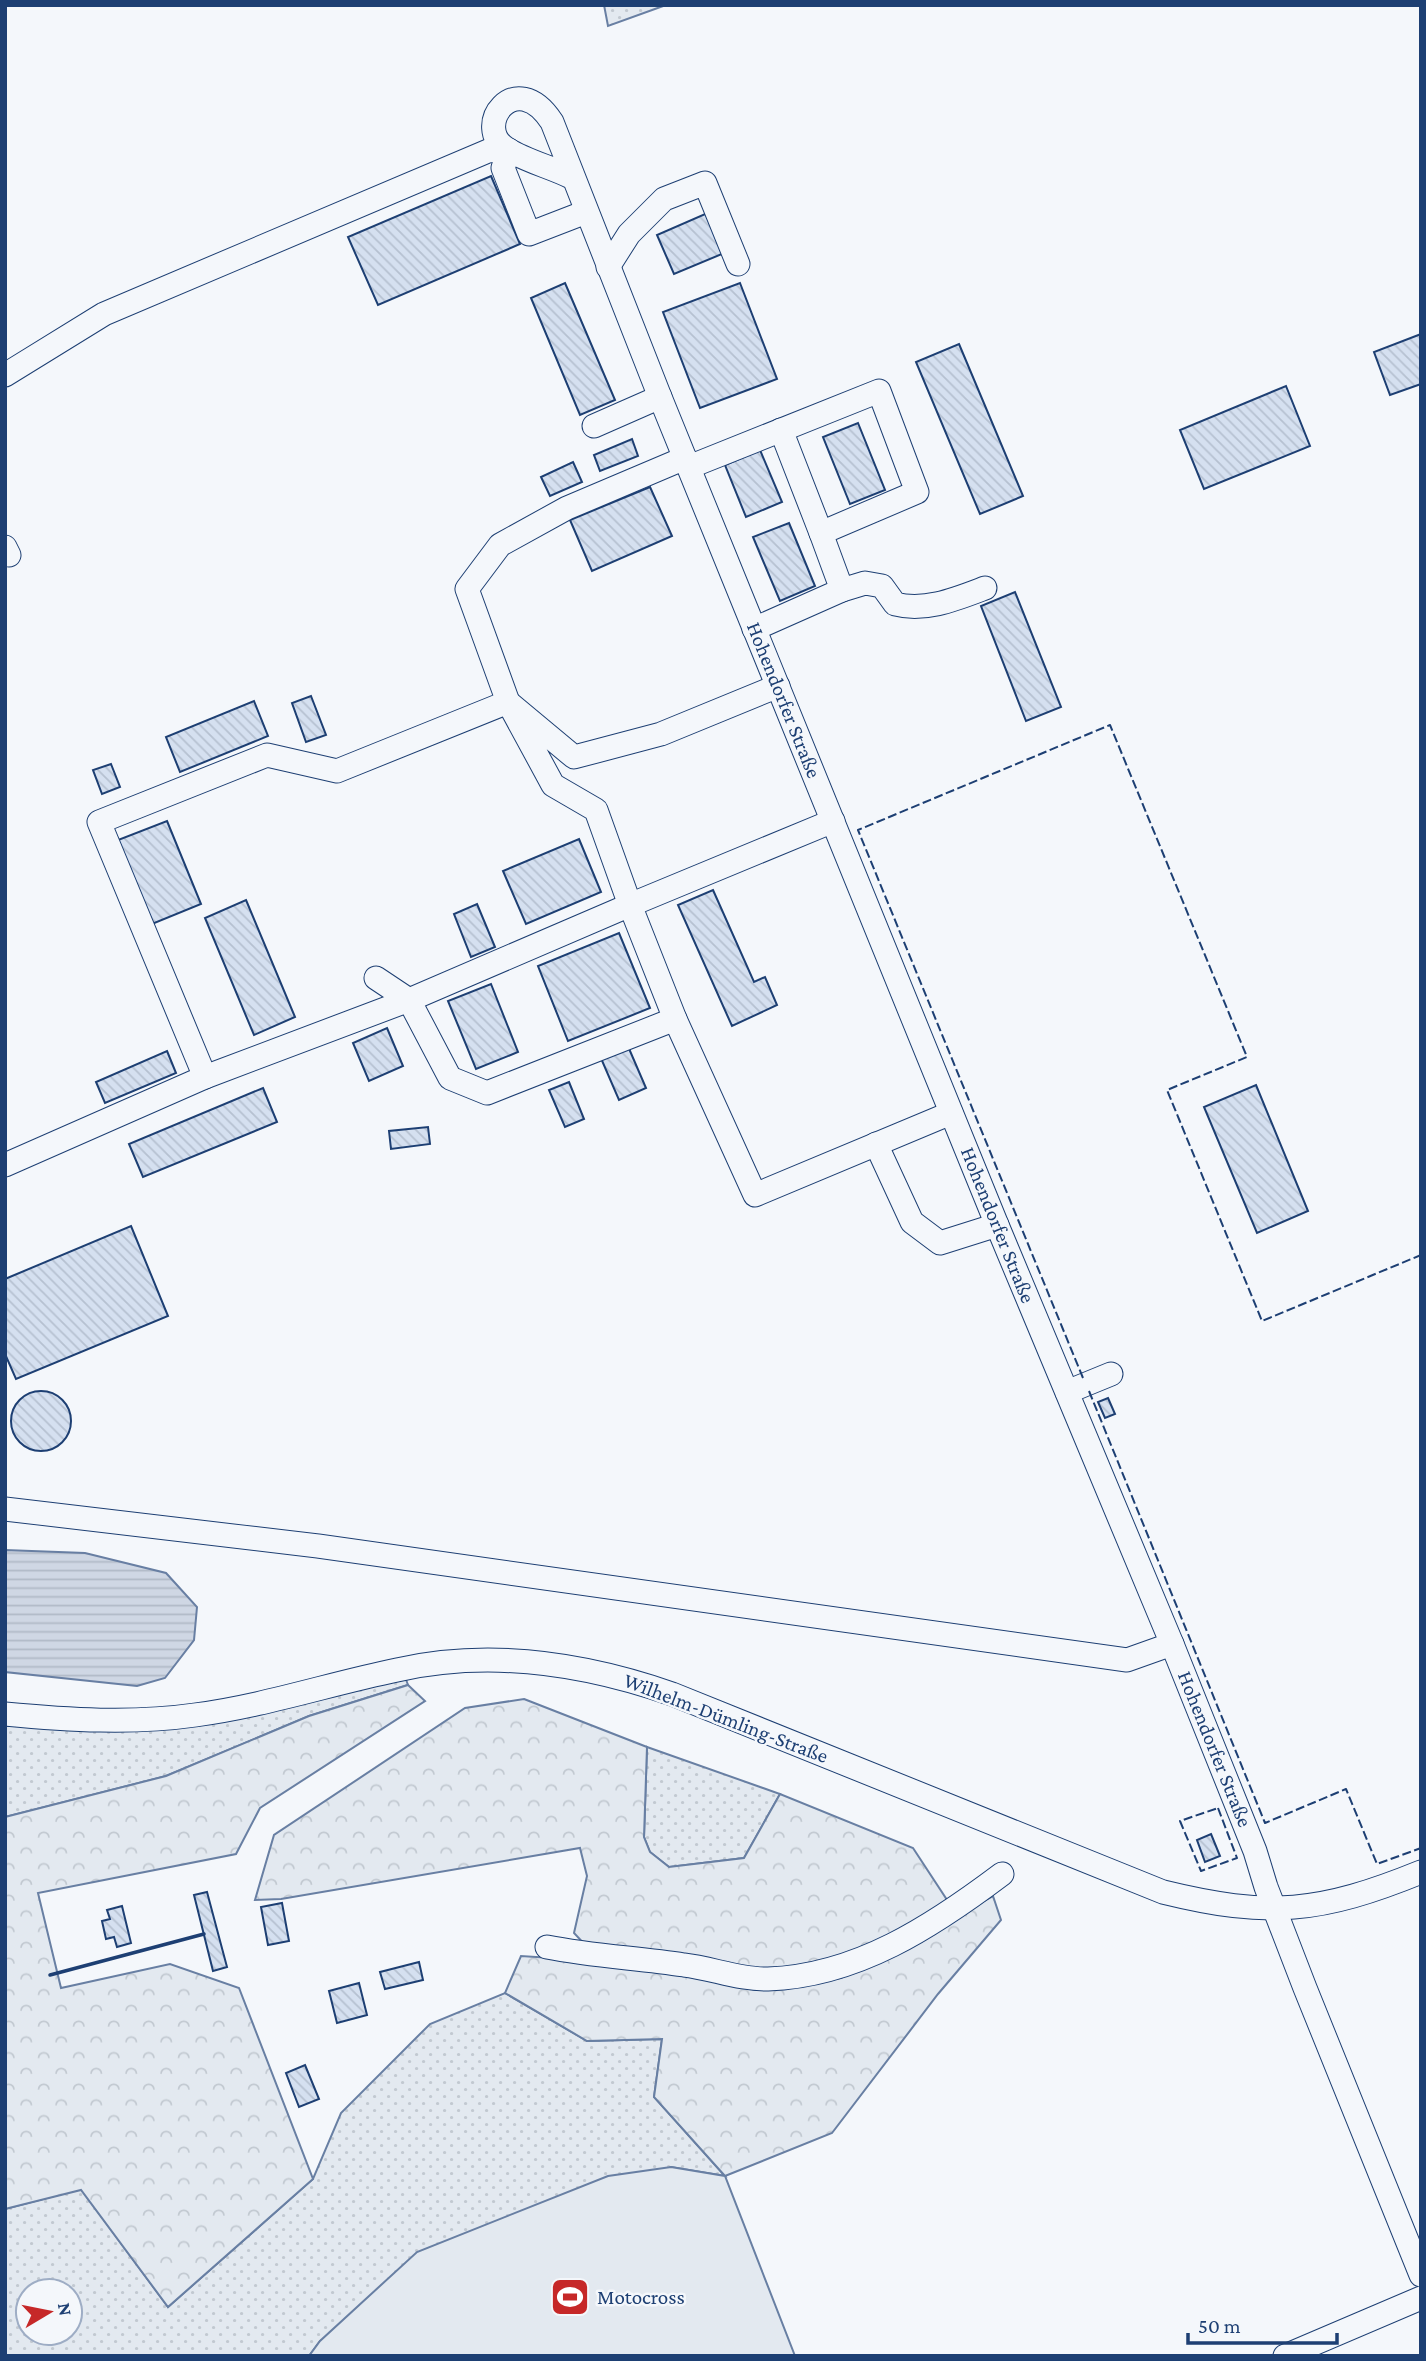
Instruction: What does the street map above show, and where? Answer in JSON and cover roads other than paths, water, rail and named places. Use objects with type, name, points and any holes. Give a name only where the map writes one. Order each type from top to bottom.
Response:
[{"type":"street","name":"Hohendorfer Straße","points":[[507,149],[496,138],[493,121],[500,105],[515,98],[530,100],[542,107],[552,122],[607,267],[951,1113],[1172,1644],[1421,2275]]},
{"type":"street","points":[[507,149],[503,167],[529,234],[586,212]]},
{"type":"street","points":[[5,375],[104,314],[488,151],[507,149],[571,177]]},
{"type":"street","points":[[607,267],[629,234],[664,199],[705,183],[738,264]]},
{"type":"street","points":[[821,533],[917,492],[879,391],[781,430],[687,462],[567,508],[500,545],[467,589],[508,702],[553,785],[596,810],[629,905],[676,1019],[755,1195],[951,1113]]},
{"type":"street","points":[[594,426],[660,397]]},
{"type":"street","points":[[781,430],[842,590]]},
{"type":"street","points":[[754,629],[842,590],[865,583],[881,586],[895,604],[906,607],[945,603],[985,589]]},
{"type":"street","points":[[508,702],[575,757],[662,734],[778,686]]},
{"type":"street","points":[[205,1077],[99,821],[267,755],[337,771],[508,702]]},
{"type":"street","points":[[5,1165],[205,1077],[409,1000],[833,821]]},
{"type":"street","points":[[376,978],[409,1000],[450,1078],[486,1093],[676,1019]]},
{"type":"street","points":[[876,1144],[912,1222],[940,1243],[997,1225]]},
{"type":"street","points":[[1067,1392],[1111,1374]]},
{"type":"street","points":[[5,1509],[318,1546],[1127,1660],[1172,1644]]},
{"type":"street","name":"Wilhelm-Dümling-Straße","points":[[5,1714],[60,1719],[130,1720],[194,1715],[426,1665],[484,1660],[549,1663],[629,1679],[672,1694],[1163,1892],[1214,1904],[1275,1909],[1321,1905],[1355,1897],[1421,1872]]},
{"type":"street","points":[[547,1947],[766,1979],[808,1974],[841,1968],[901,1942],[1002,1874]]},
{"type":"street","points":[[1285,2356],[1421,2298]]},
{"type":"place","name":"Motocross","points":[[570,2297]]}]
